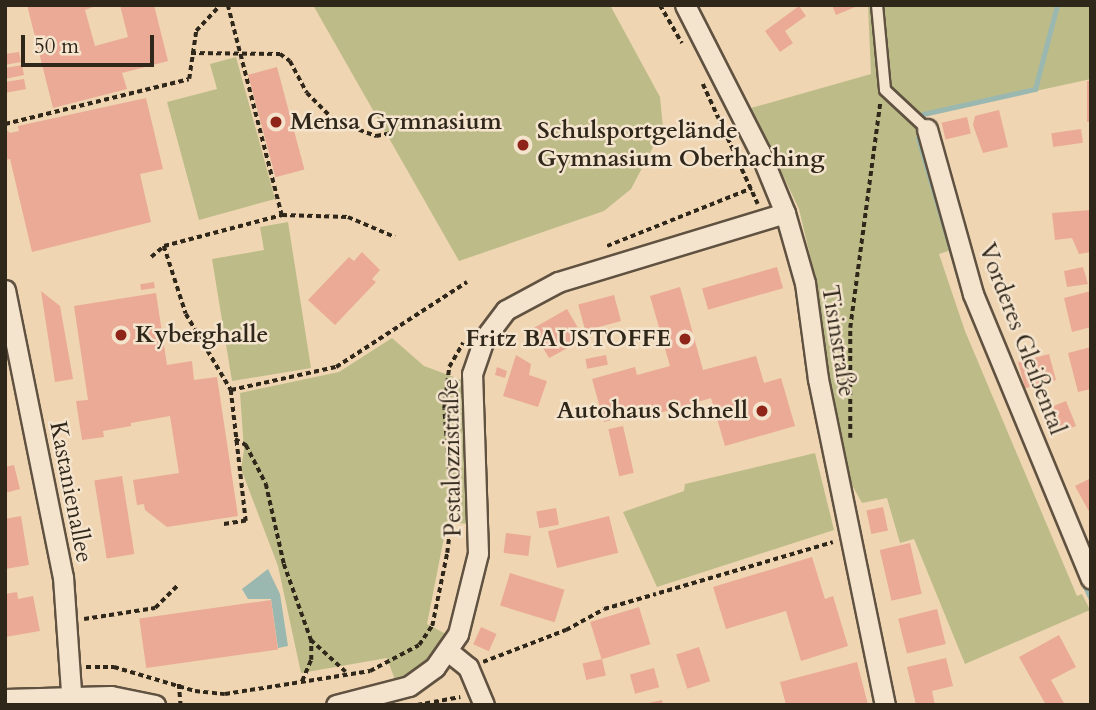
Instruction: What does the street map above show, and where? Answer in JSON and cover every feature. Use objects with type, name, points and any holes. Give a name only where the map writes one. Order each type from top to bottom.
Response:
[{"type":"street","name":"Tisinstraße","points":[[685,5],[760,152],[785,213],[805,283],[818,379],[885,705]]},
{"type":"street","name":"Vorderes Gleißental","points":[[927,129],[973,294],[1091,579]]},
{"type":"street","name":"Pestalozzistraße","points":[[336,705],[409,686],[448,651],[468,605],[478,553],[472,374],[484,339],[506,310],[539,290],[785,213]]},
{"type":"street","name":"Kastanienallee","points":[[5,290],[68,622],[72,701]]},
{"type":"street","points":[[448,651],[468,667],[483,699]]},
{"type":"street","points":[[5,699],[72,701],[111,696],[155,705]]},
{"type":"lane","points":[[877,5],[885,90]]},
{"type":"lane","name":"Vorderes Gleißental","points":[[885,90],[927,129]]},
{"type":"path","points":[[5,124],[189,79],[196,31],[220,5]]},
{"type":"path","points":[[228,5],[243,51],[282,215]]},
{"type":"path","points":[[660,5],[686,50]]},
{"type":"path","points":[[191,53],[243,51],[280,54],[290,61],[307,93],[335,121],[376,136],[391,133]]},
{"type":"path","points":[[697,73],[763,219]]},
{"type":"path","points":[[850,439],[850,328],[875,115],[885,90]]},
{"type":"path","points":[[151,257],[164,246],[282,215],[348,217],[395,237]]},
{"type":"path","points":[[164,246],[187,314],[231,390],[246,522],[222,525]]},
{"type":"path","points":[[231,390],[336,368],[467,282]]},
{"type":"path","points":[[70,668],[114,667],[179,684],[195,691],[225,694],[391,663],[419,645],[432,625],[452,512],[444,409],[449,368]]},
{"type":"path","points":[[235,439],[246,445],[266,484],[284,564],[311,640],[311,660],[303,681]]},
{"type":"path","points":[[468,667],[566,630],[604,609],[830,543]]},
{"type":"path","points":[[68,622],[155,608],[177,586]]},
{"type":"path","points":[[311,640],[346,673]]},
{"type":"path","points":[[179,684],[181,705]]},
{"type":"path","points":[[418,705],[483,699]]},
{"type":"shaded area","name":"Schulsportgelände Gymnasium Oberhaching","points":[[313,5],[610,5],[660,97],[663,128],[631,189],[604,211],[459,261]]},
{"type":"shaded area","points":[[868,5],[1091,5],[1091,79],[926,115],[922,138],[951,250],[939,254],[965,331],[1077,596],[1082,594],[1090,610],[965,664],[914,539],[900,543],[887,498],[862,503],[846,474],[826,378],[815,277],[799,209],[751,108],[871,74]]},
{"type":"shaded area","points":[[236,57],[275,199],[199,220],[167,102],[217,89],[210,64]]},
{"type":"shaded area","points":[[288,222],[311,368],[232,381],[212,259],[264,250],[260,227]]},
{"type":"shaded area","points":[[392,338],[424,366],[462,380],[469,524],[447,522],[427,624],[446,634],[423,665],[395,680],[387,658],[301,673],[278,566],[241,469],[244,450],[240,393],[339,372]]},
{"type":"shaded area","points":[[815,453],[834,530],[657,587],[623,512],[684,491],[685,484]]},
{"type":"water","points":[[268,569],[280,594],[288,646],[278,648],[271,599],[248,599],[242,589]]},
{"type":"building","points":[[27,5],[98,5],[85,10],[95,46],[128,37],[120,5],[154,5],[168,61],[122,73],[127,89],[53,108]]},
{"type":"building","points":[[832,5],[860,5],[836,15]]},
{"type":"building","points":[[799,6],[806,16],[785,31],[793,43],[780,52],[765,31]]},
{"type":"building","points":[[19,52],[21,62],[5,65],[5,54]]},
{"type":"building","points":[[22,65],[24,75],[5,79],[5,68]]},
{"type":"building","name":"Mensa Gymnasium","points":[[277,67],[304,169],[275,177],[248,75]]},
{"type":"building","points":[[24,79],[26,89],[5,93],[5,82]]},
{"type":"building","points":[[1087,81],[1091,81],[1091,122],[1087,122]]},
{"type":"building","points":[[146,98],[163,169],[140,174],[151,222],[32,252],[10,159],[5,160],[5,129],[10,133],[19,131],[18,126]]},
{"type":"building","points":[[999,110],[1008,147],[983,153],[973,125],[975,116]]},
{"type":"building","points":[[967,117],[971,134],[945,139],[942,123]]},
{"type":"building","points":[[1081,129],[1083,143],[1053,147],[1051,133]]},
{"type":"building","points":[[1091,210],[1091,252],[1079,254],[1072,238],[1055,240],[1052,213]]},
{"type":"building","points":[[362,252],[380,270],[372,279],[376,282],[335,325],[308,300],[349,257],[354,261]]},
{"type":"building","points":[[777,267],[783,288],[708,310],[702,288]]},
{"type":"building","points":[[1083,267],[1088,284],[1067,287],[1064,271]]},
{"type":"building","points":[[154,282],[155,288],[141,290],[140,284]]},
{"type":"building","points":[[680,287],[703,370],[756,356],[764,383],[781,378],[795,426],[725,446],[711,398],[649,416],[647,410],[604,422],[592,379],[635,367],[637,375],[670,366],[650,296]]},
{"type":"building","points":[[41,291],[60,306],[73,379],[55,382]]},
{"type":"building","points":[[1091,291],[1091,327],[1072,332],[1064,298]]},
{"type":"building","points":[[156,293],[167,365],[192,361],[194,380],[217,377],[238,516],[167,527],[145,510],[144,504],[137,505],[133,480],[179,473],[170,416],[131,423],[131,426],[103,431],[104,437],[82,440],[76,401],[88,400],[74,306]]},
{"type":"building","points":[[614,295],[621,321],[585,331],[578,305]]},
{"type":"building","points":[[567,309],[578,328],[569,333],[575,344],[549,358],[532,329]]},
{"type":"building","points":[[1091,347],[1091,389],[1078,392],[1068,353]]},
{"type":"building","points":[[1049,354],[1056,380],[1025,388],[1018,362]]},
{"type":"building","points":[[516,355],[531,364],[529,375],[547,381],[538,407],[503,396]]},
{"type":"building","points":[[606,355],[608,365],[587,369],[585,359]]},
{"type":"building","points":[[497,367],[507,371],[505,378],[495,375]]},
{"type":"building","points":[[1066,401],[1076,426],[1052,436],[1042,411]]},
{"type":"building","points":[[623,426],[634,473],[619,476],[608,429]]},
{"type":"building","points":[[14,465],[20,489],[5,493],[5,467]]},
{"type":"building","points":[[122,476],[134,554],[107,558],[94,480]]},
{"type":"building","points":[[1091,478],[1091,515],[1075,486]]},
{"type":"building","points":[[883,507],[888,530],[871,534],[866,511]]},
{"type":"building","points":[[556,508],[559,525],[539,528],[536,511]]},
{"type":"building","points":[[21,516],[29,565],[5,569],[5,519]]},
{"type":"building","points":[[609,516],[618,553],[557,568],[548,531]]},
{"type":"building","points":[[506,533],[531,536],[528,556],[504,553]]},
{"type":"building","points":[[910,543],[922,594],[891,601],[880,550]]},
{"type":"building","points":[[812,557],[825,599],[833,596],[848,646],[801,661],[786,611],[726,629],[713,587]]},
{"type":"building","points":[[510,573],[565,590],[555,622],[500,606]]},
{"type":"building","points":[[17,592],[18,599],[33,596],[40,631],[5,637],[5,594]]},
{"type":"building","points":[[271,600],[278,650],[146,668],[139,619]]},
{"type":"building","points":[[639,607],[650,644],[602,659],[590,622]]},
{"type":"building","points":[[937,609],[946,644],[907,654],[898,619]]},
{"type":"building","points":[[481,627],[497,634],[489,651],[473,644]]},
{"type":"building","points":[[1059,635],[1076,667],[1051,680],[1065,705],[1046,705],[1019,657]]},
{"type":"building","points":[[699,647],[710,681],[687,689],[676,654]]},
{"type":"building","points":[[946,658],[953,686],[932,691],[935,705],[916,705],[907,667]]},
{"type":"building","points":[[602,659],[606,676],[586,680],[583,663]]},
{"type":"building","points":[[857,662],[868,705],[786,705],[780,682]]},
{"type":"building","points":[[654,668],[659,687],[635,694],[630,674]]},
{"type":"building","points":[[662,700],[663,705],[644,704]]},
{"type":"waterway","points":[[923,114],[1035,89],[1057,5]]},
{"type":"waterway","points":[[918,138],[965,299]]},
{"type":"waterway","points":[[1082,580],[1091,599]]},
{"type":"place","name":"Mensa Gymnasium","points":[[276,122]]},
{"type":"place","name":"Schulsportgelände Gymnasium Oberhaching","points":[[523,145]]},
{"type":"place","name":"Kyberghalle","points":[[121,335]]},
{"type":"place","name":"Fritz BAUSTOFFE","points":[[685,339]]},
{"type":"place","name":"Autohaus Schnell","points":[[762,411]]}]
